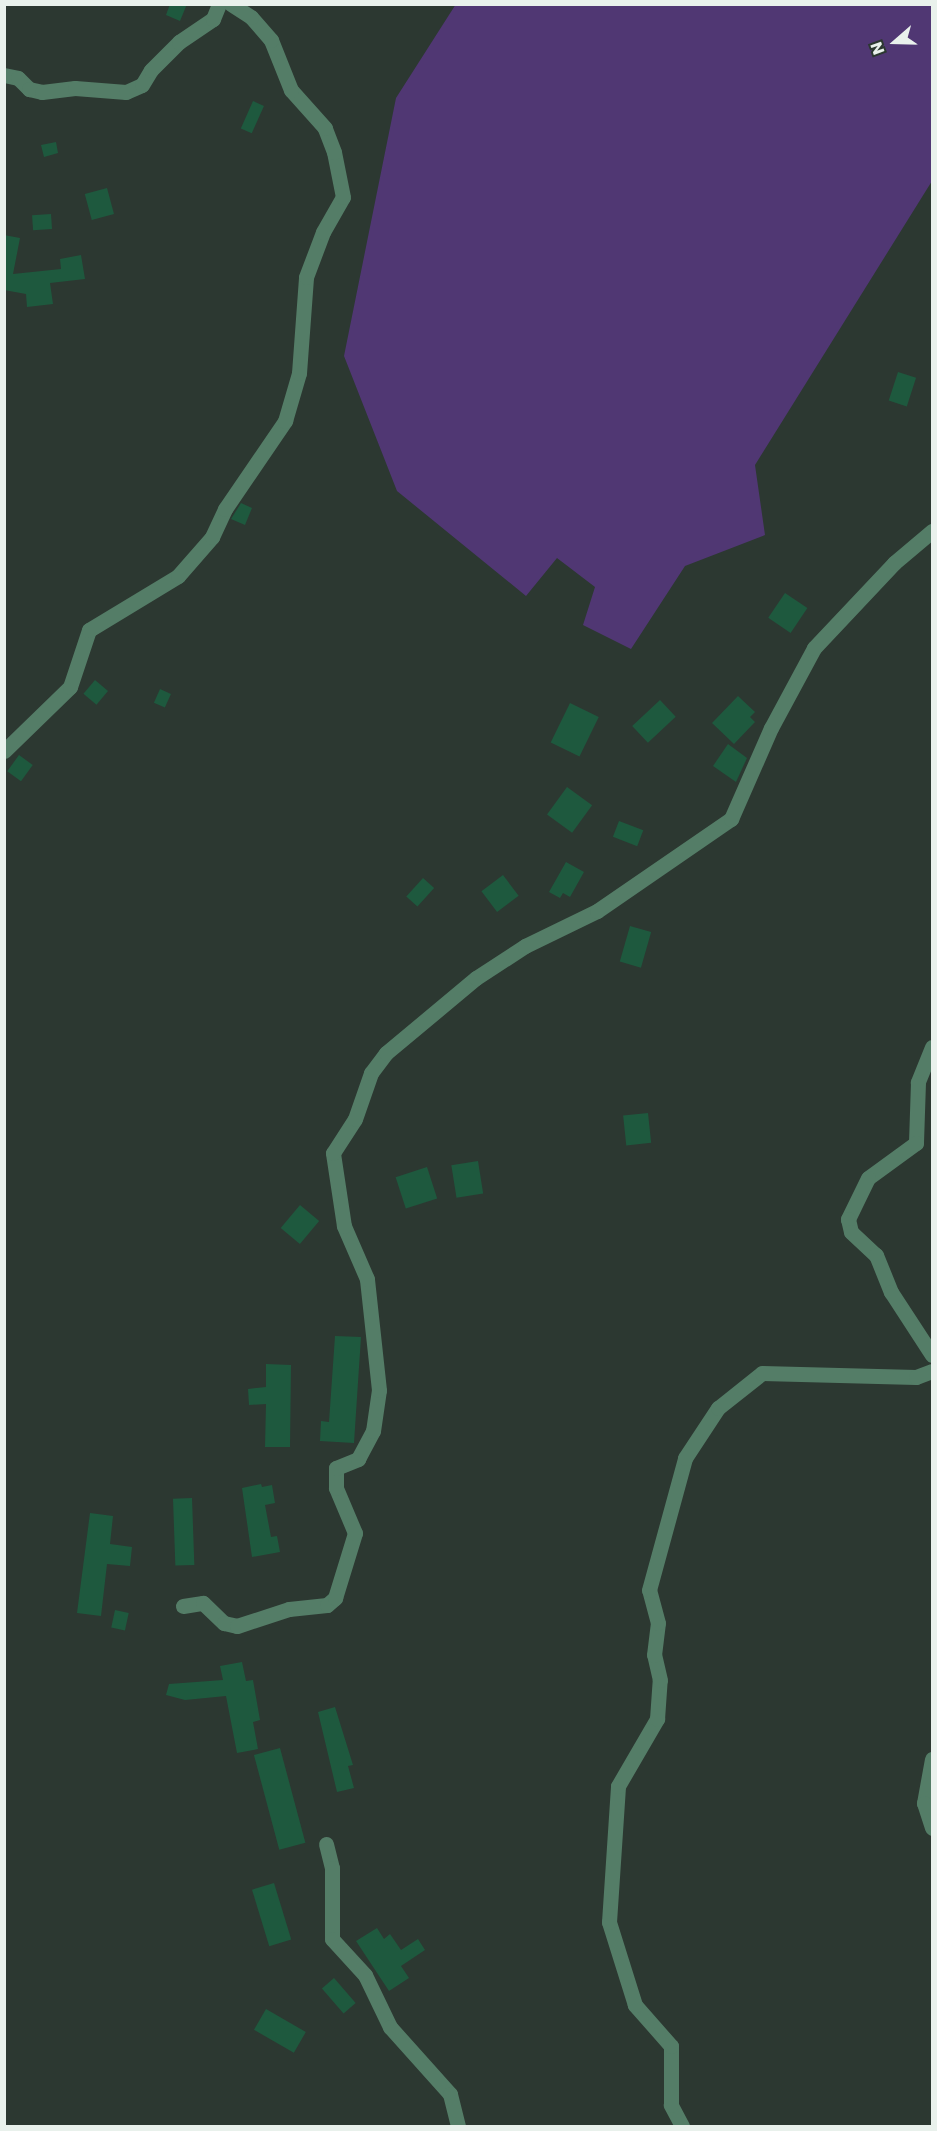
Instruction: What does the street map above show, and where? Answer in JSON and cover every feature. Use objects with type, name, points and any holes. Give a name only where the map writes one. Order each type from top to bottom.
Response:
[{"type":"street","points":[[4,75],[18,78],[29,89],[42,92],[75,88],[126,92],[142,85],[151,70],[179,42],[213,19],[219,4]]},
{"type":"street","points":[[4,751],[70,687],[89,630],[178,576],[212,537],[225,509],[285,421],[300,373],[306,277],[322,232],[342,197],[340,186],[325,128],[291,90],[271,40],[251,17],[231,4]]},
{"type":"street","points":[[183,1606],[203,1603],[224,1623],[237,1626],[289,1609],[327,1605],[335,1598],[355,1533],[336,1488],[336,1468],[358,1459],[373,1431],[379,1390],[367,1279],[344,1226],[333,1153],[354,1119],[371,1073],[386,1053],[476,978],[525,946],[597,911],[730,819],[771,728],[814,648],[894,563],[933,531]]},
{"type":"street","points":[[933,1047],[918,1082],[916,1143],[868,1178],[848,1219],[850,1232],[876,1255],[891,1292],[933,1355]]},
{"type":"street","points":[[682,2127],[671,2105],[671,2046],[635,2005],[609,1922],[618,1786],[657,1719],[660,1680],[654,1655],[658,1623],[649,1590],[685,1458],[718,1408],[762,1373],[916,1377],[933,1371]]},
{"type":"street","points":[[933,1760],[924,1803],[933,1828]]},
{"type":"street","points":[[326,1844],[332,1868],[332,1939],[365,1975],[390,2027],[450,2094],[458,2127]]},
{"type":"shaded area","points":[[456,4],[932,5],[932,181],[755,465],[765,535],[685,566],[631,649],[583,625],[595,587],[557,558],[526,596],[397,491],[344,356],[396,98]]},
{"type":"building","points":[[170,4],[187,4],[180,21],[166,15]]},
{"type":"building","points":[[253,101],[264,106],[252,133],[241,128]]},
{"type":"building","points":[[56,142],[58,153],[44,157],[41,145]]},
{"type":"building","points":[[107,188],[114,214],[92,220],[85,194]]},
{"type":"building","points":[[51,214],[52,229],[33,230],[32,215]]},
{"type":"building","points":[[4,235],[20,238],[13,274],[61,269],[60,259],[81,255],[85,279],[50,283],[53,304],[27,307],[26,294],[4,290]]},
{"type":"building","points":[[898,372],[916,378],[907,406],[889,401]]},
{"type":"building","points":[[241,503],[252,508],[245,525],[231,519]]},
{"type":"building","points":[[785,593],[807,608],[791,633],[768,618]]},
{"type":"building","points":[[95,680],[108,691],[96,705],[83,694]]},
{"type":"building","points":[[160,689],[171,694],[165,708],[154,703]]},
{"type":"building","points":[[738,696],[755,712],[750,717],[755,722],[734,744],[712,723]]},
{"type":"building","points":[[660,700],[676,717],[648,743],[632,726]]},
{"type":"building","points":[[570,703],[599,717],[579,757],[551,743]]},
{"type":"building","points":[[728,744],[747,758],[736,782],[713,766]]},
{"type":"building","points":[[19,755],[33,765],[21,781],[7,771]]},
{"type":"building","points":[[567,787],[592,805],[572,833],[547,815]]},
{"type":"building","points":[[619,821],[643,830],[637,846],[613,837]]},
{"type":"building","points":[[566,862],[584,872],[570,897],[563,893],[560,898],[549,892]]},
{"type":"building","points":[[503,875],[519,896],[497,912],[481,891]]},
{"type":"building","points":[[423,878],[434,888],[417,907],[406,897]]},
{"type":"building","points":[[630,926],[651,932],[641,968],[620,962]]},
{"type":"building","points":[[648,1113],[651,1143],[626,1145],[623,1116]]},
{"type":"building","points":[[478,1161],[483,1194],[456,1198],[451,1165]]},
{"type":"building","points":[[427,1167],[437,1198],[406,1209],[396,1177]]},
{"type":"building","points":[[300,1205],[319,1221],[300,1244],[281,1228]]},
{"type":"building","points":[[335,1336],[361,1337],[354,1443],[320,1441],[321,1421],[329,1422]]},
{"type":"building","points":[[266,1364],[291,1365],[290,1447],[265,1447],[266,1404],[249,1405],[248,1389],[266,1387]]},
{"type":"building","points":[[261,1484],[262,1487],[272,1485],[275,1503],[265,1505],[271,1537],[277,1536],[280,1552],[252,1557],[242,1488]]},
{"type":"building","points":[[192,1498],[194,1565],[175,1566],[173,1499]]},
{"type":"building","points":[[90,1513],[113,1516],[110,1544],[132,1547],[130,1566],[107,1564],[101,1616],[77,1613]]},
{"type":"building","points":[[115,1610],[129,1613],[125,1631],[111,1628]]},
{"type":"building","points":[[242,1662],[246,1681],[253,1680],[260,1720],[253,1722],[258,1749],[237,1753],[226,1696],[185,1700],[166,1695],[169,1684],[223,1680],[220,1666]]},
{"type":"building","points":[[335,1707],[353,1765],[348,1766],[354,1788],[337,1792],[318,1712]]},
{"type":"building","points":[[280,1748],[305,1843],[279,1850],[254,1755]]},
{"type":"building","points":[[274,1883],[291,1939],[269,1946],[252,1890]]},
{"type":"building","points":[[377,1928],[384,1939],[390,1934],[401,1950],[418,1939],[425,1950],[401,1966],[409,1978],[389,1991],[356,1941]]},
{"type":"building","points":[[334,1978],[356,2003],[344,2013],[322,1988]]},
{"type":"building","points":[[266,2009],[306,2032],[294,2053],[254,2030]]}]
